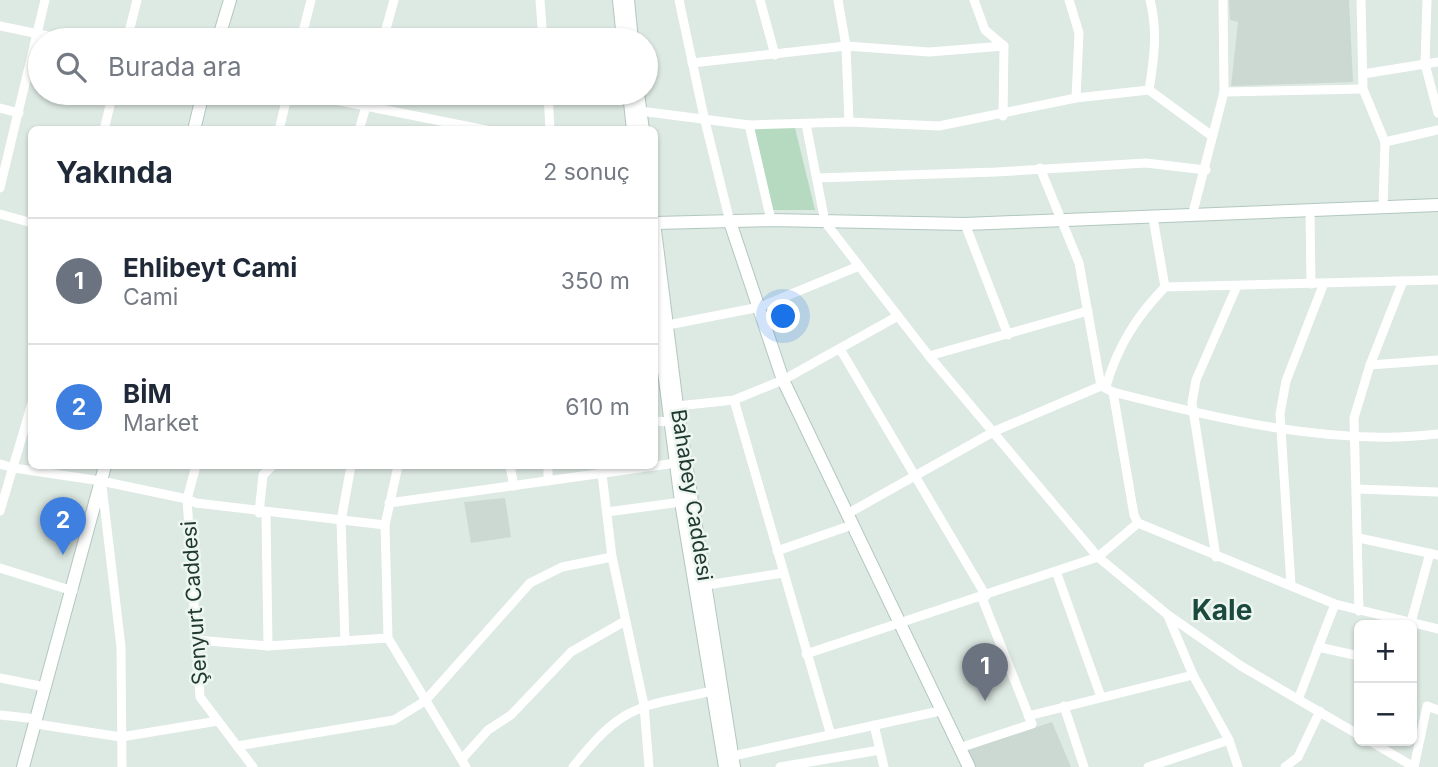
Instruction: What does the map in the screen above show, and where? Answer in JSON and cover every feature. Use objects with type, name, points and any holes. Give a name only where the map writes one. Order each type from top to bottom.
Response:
[{"type":"street","points":[[39,28],[45,0]]},
{"type":"street","points":[[130,28],[136,0]]},
{"type":"street","points":[[222,28],[230,0]]},
{"type":"street","points":[[304,28],[311,0]]},
{"type":"street","points":[[387,28],[394,0]]},
{"type":"street","points":[[540,0],[542,28]]},
{"type":"street","points":[[619,0],[622,28]]},
{"type":"street","points":[[628,0],[631,28]]},
{"type":"street","points":[[679,0],[730,222],[783,380],[968,767]]},
{"type":"street","points":[[760,0],[775,55]]},
{"type":"street","points":[[849,122],[846,46],[838,1],[850,0]]},
{"type":"street","points":[[974,0],[985,30],[1004,46]]},
{"type":"street","points":[[1069,0],[1079,33],[1076,99]]},
{"type":"street","points":[[1149,90],[1154,59],[1155,18],[1150,0]]},
{"type":"street","points":[[1192,216],[1224,92],[1223,0]]},
{"type":"street","points":[[1361,0],[1363,89],[1385,142],[1383,207]]},
{"type":"street","points":[[1427,0],[1425,64],[1438,113]]},
{"type":"street","points":[[0,26],[28,30]]},
{"type":"street","points":[[692,63],[846,46],[929,52],[1004,46]]},
{"type":"street","points":[[1003,116],[1004,46]]},
{"type":"street","points":[[1363,74],[1438,62]]},
{"type":"street","points":[[0,188],[3,165],[28,75]]},
{"type":"street","points":[[1224,92],[1363,89]]},
{"type":"street","points":[[640,111],[704,117],[749,125],[849,122],[939,126],[1003,116],[1076,99],[1149,90],[1212,136]]},
{"type":"street","points":[[105,126],[110,105]]},
{"type":"street","points":[[195,126],[200,105]]},
{"type":"street","points":[[280,126],[285,105]]},
{"type":"street","points":[[357,105],[462,126]]},
{"type":"street","points":[[549,105],[550,126]]},
{"type":"street","points":[[630,105],[633,126]]},
{"type":"street","points":[[639,105],[642,126]]},
{"type":"street","points":[[360,126],[366,107]]},
{"type":"street","points":[[0,108],[19,113]]},
{"type":"street","points":[[806,124],[825,222],[929,356],[995,431],[1098,557],[1168,615],[1241,666],[1354,731]]},
{"type":"street","points":[[749,125],[771,220]]},
{"type":"street","points":[[1385,142],[1438,130]]},
{"type":"street","points":[[817,177],[1146,163],[1206,170]]},
{"type":"street","points":[[1040,168],[1079,263],[1134,515],[1138,523],[1335,604],[1396,620]]},
{"type":"street","points":[[658,222],[771,220],[965,225],[1438,205]]},
{"type":"street","points":[[1310,211],[1311,284]]},
{"type":"street","points":[[0,214],[28,222]]},
{"type":"street","points":[[1153,218],[1166,287]]},
{"type":"street","points":[[965,225],[1008,335]]},
{"type":"street","name":"Bahabey Caddesi","points":[[658,246],[677,406],[734,761]]},
{"type":"street","points":[[668,325],[760,307],[859,266]]},
{"type":"street","points":[[1107,388],[1120,344],[1134,322],[1166,287],[1438,280]]},
{"type":"street","points":[[1359,611],[1354,418],[1370,365],[1403,281]]},
{"type":"street","points":[[1291,585],[1280,426],[1286,381],[1324,283]]},
{"type":"street","points":[[1216,557],[1192,413],[1196,380],[1237,286]]},
{"type":"street","points":[[929,356],[1088,311]]},
{"type":"street","points":[[677,406],[734,400],[783,380],[898,316]]},
{"type":"street","name":"Bahabey Caddesi","points":[[658,344],[725,767]]},
{"type":"street","points":[[840,349],[984,597],[1032,724],[959,748]]},
{"type":"street","points":[[1370,365],[1438,360]]},
{"type":"street","points":[[776,551],[849,519],[995,431],[1107,388],[1192,413],[1280,426],[1397,439],[1438,434]]},
{"type":"street","points":[[734,400],[830,733]]},
{"type":"street","points":[[0,511],[28,417]]},
{"type":"street","points":[[658,421],[670,422]]},
{"type":"street","points":[[658,466],[676,463]]},
{"type":"street","points":[[0,464],[101,481],[196,503],[384,526]]},
{"type":"street","points":[[23,767],[104,469]]},
{"type":"street","name":"Şenyurt Caddesi","points":[[194,469],[187,499],[200,696],[253,767]]},
{"type":"street","points":[[268,646],[262,513],[263,474],[269,469]]},
{"type":"street","points":[[345,641],[341,521],[350,469]]},
{"type":"street","points":[[397,469],[384,526],[388,638],[464,763],[488,730],[511,715],[571,653],[625,621]]},
{"type":"street","points":[[511,469],[514,486]]},
{"type":"street","points":[[548,469],[548,481]]},
{"type":"street","points":[[390,503],[636,469]]},
{"type":"street","points":[[602,474],[612,557],[644,705],[649,767]]},
{"type":"street","points":[[101,481],[121,647],[122,767]]},
{"type":"street","points":[[1357,489],[1438,492]]},
{"type":"street","points":[[607,512],[681,502]]},
{"type":"street","points":[[806,654],[1056,574],[1098,557],[1138,523]]},
{"type":"street","points":[[1359,538],[1434,554],[1405,620]]},
{"type":"street","points":[[237,746],[394,720],[425,701],[530,583],[562,567],[612,557]]},
{"type":"street","points":[[0,568],[73,591]]},
{"type":"street","points":[[707,585],[783,573]]},
{"type":"street","points":[[1056,574],[1101,697]]},
{"type":"street","points":[[1299,697],[1335,604]]},
{"type":"street","points":[[1168,615],[1194,675],[1229,740],[1238,767]]},
{"type":"street","points":[[1417,625],[1438,629]]},
{"type":"street","points":[[196,640],[268,646],[388,638]]},
{"type":"street","points":[[1318,647],[1354,655]]},
{"type":"street","points":[[1028,716],[1194,675]]},
{"type":"street","points":[[0,678],[45,687]]},
{"type":"street","points":[[573,767],[610,724],[628,711],[644,705],[713,691]]},
{"type":"street","points":[[1064,706],[1084,767]]},
{"type":"street","points":[[1380,746],[1414,767],[1427,706],[1438,710]]},
{"type":"street","points":[[734,761],[830,733],[940,711]]},
{"type":"street","points":[[1285,767],[1298,757],[1320,711]]},
{"type":"street","points":[[0,715],[121,737],[218,721]]},
{"type":"street","points":[[874,725],[884,767]]},
{"type":"street","points":[[1148,767],[1229,740]]},
{"type":"street","points":[[779,767],[880,750]]},
{"type":"shaded area","points":[[1229,0],[1349,0],[1353,82],[1231,86],[1238,22],[1230,20]]},
{"type":"shaded area","points":[[505,498],[511,537],[471,543],[464,502]]},
{"type":"shaded area","points":[[1052,722],[1071,767],[976,767],[968,750]]},
{"type":"green space","points":[[754,128],[795,128],[815,210],[772,210]]},
{"type":"place","name":"BİM","points":[[63,555]]},
{"type":"place","name":"Ehlibeyt Cami","points":[[985,701]]},
{"type":"district","name":"Kale","points":[[1222,610]]}]
